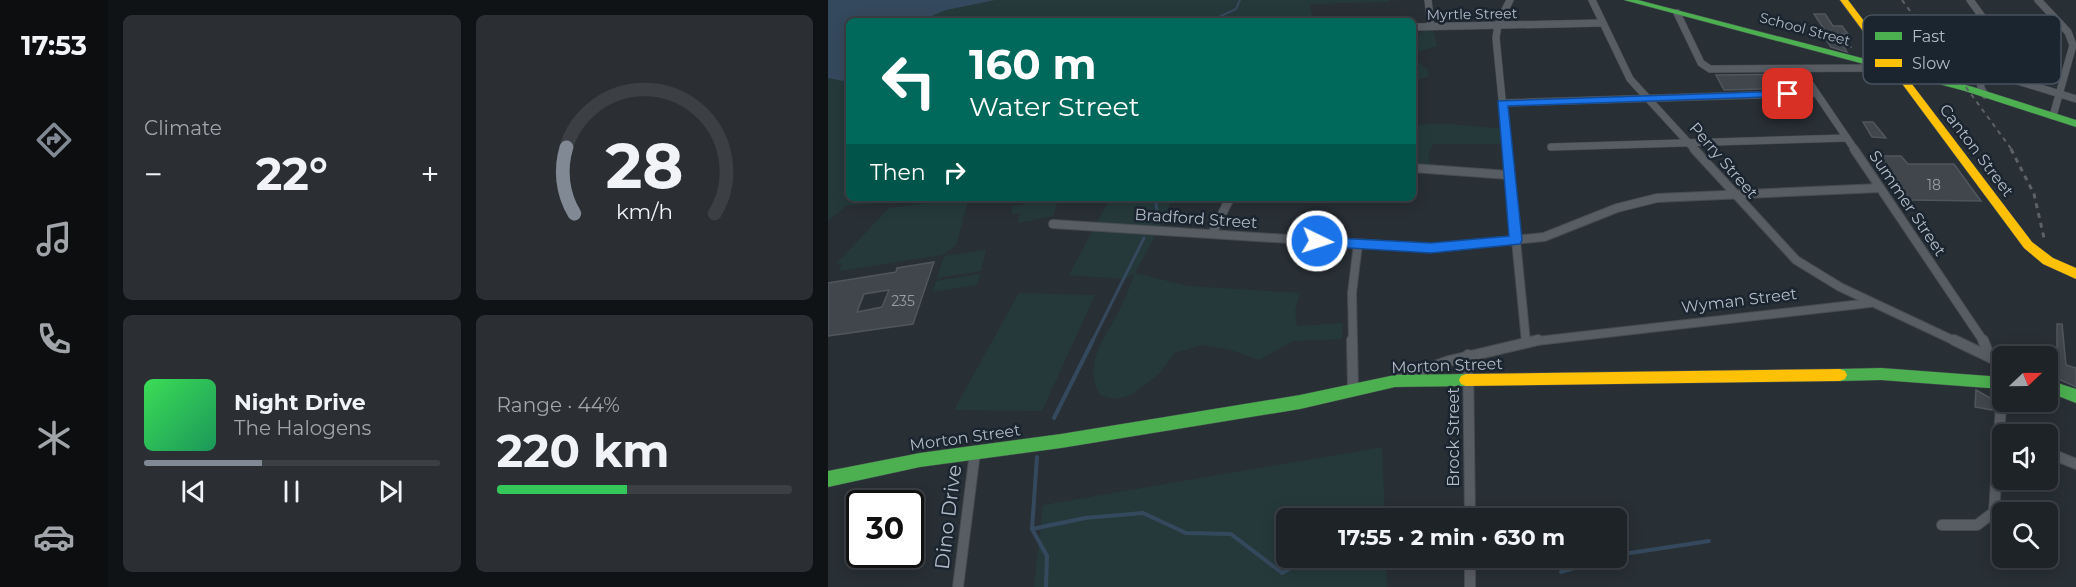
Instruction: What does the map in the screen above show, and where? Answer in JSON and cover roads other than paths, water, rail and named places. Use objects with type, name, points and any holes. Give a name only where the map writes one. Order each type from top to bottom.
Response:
[{"type":"street","points":[[1428,0],[1431,26]]},
{"type":"street","points":[[1510,0],[1497,26],[1496,38],[1526,342]]},
{"type":"street","name":"Perry Street","points":[[1592,0],[1625,70],[1796,260],[1829,282],[1872,303]]},
{"type":"street","name":"School Street","points":[[1628,0],[1863,62]]},
{"type":"street","name":"Canton Street","points":[[1844,0],[1863,27]]},
{"type":"street","points":[[1970,0],[1981,15]]},
{"type":"street","points":[[2038,0],[2052,15]]},
{"type":"street","points":[[1677,13],[1701,63],[1707,69],[1863,70]]},
{"type":"street","name":"Myrtle Street","points":[[1416,27],[1602,24]]},
{"type":"street","points":[[2053,116],[2072,54],[2073,43],[2068,32],[2061,25]]},
{"type":"street","name":"Summer Street","points":[[1800,69],[1983,340],[1989,355]]},
{"type":"street","name":"Canton Street","points":[[1904,84],[2028,244],[2048,261],[2076,274]]},
{"type":"street","name":"School Street","points":[[1947,84],[2076,124]]},
{"type":"street","points":[[1979,84],[1985,94]]},
{"type":"street","points":[[2028,84],[2076,99]]},
{"type":"street","points":[[1502,103],[1816,93]]},
{"type":"street","points":[[1551,147],[1847,138]]},
{"type":"street","points":[[1416,168],[1509,175]]},
{"type":"street","name":"Bradford Street","points":[[1053,224],[1431,248],[1549,236],[1617,208],[1643,200],[1880,188]]},
{"type":"street","points":[[1212,234],[1228,201]]},
{"type":"street","points":[[1353,389],[1352,292],[1358,244]]},
{"type":"street","name":"Wyman Street","points":[[1395,381],[1468,356],[1526,342],[1872,303],[1992,357]]},
{"type":"street","name":"Brock Street","points":[[1468,356],[1470,508]]},
{"type":"street","name":"Morton Street","points":[[828,479],[920,460],[1299,402],[1395,381],[1881,374],[1992,381]]},
{"type":"street","points":[[2058,390],[2076,396]]},
{"type":"street","points":[[1942,525],[1977,526],[1984,523],[1994,512],[2001,412]]},
{"type":"street","name":"Dino Drive","points":[[958,587],[975,452]]},
{"type":"street","points":[[2059,457],[2076,464]]},
{"type":"street","points":[[1470,568],[1470,587]]},
{"type":"water","points":[[828,0],[995,0],[946,10],[927,18],[846,18],[846,82],[828,78]]},
{"type":"waterway","points":[[1216,18],[1236,9],[1240,0]]},
{"type":"waterway","points":[[1158,201],[1158,216]]},
{"type":"waterway","points":[[1054,418],[1144,238]]},
{"type":"waterway","points":[[1032,529],[1037,457]]},
{"type":"waterway","points":[[1032,529],[1085,518],[1143,513],[1186,533],[1231,534],[1282,573],[1291,568]]},
{"type":"waterway","points":[[1032,529],[1047,556],[1046,587]]},
{"type":"waterway","points":[[1627,553],[1709,541]]},
{"type":"waterway","points":[[1561,572],[1574,568]]},
{"type":"railway","points":[[1902,0],[1913,15]]},
{"type":"railway","points":[[1964,84],[2012,150]]},
{"type":"railway","points":[[2011,149],[2034,194],[2044,238]]}]
